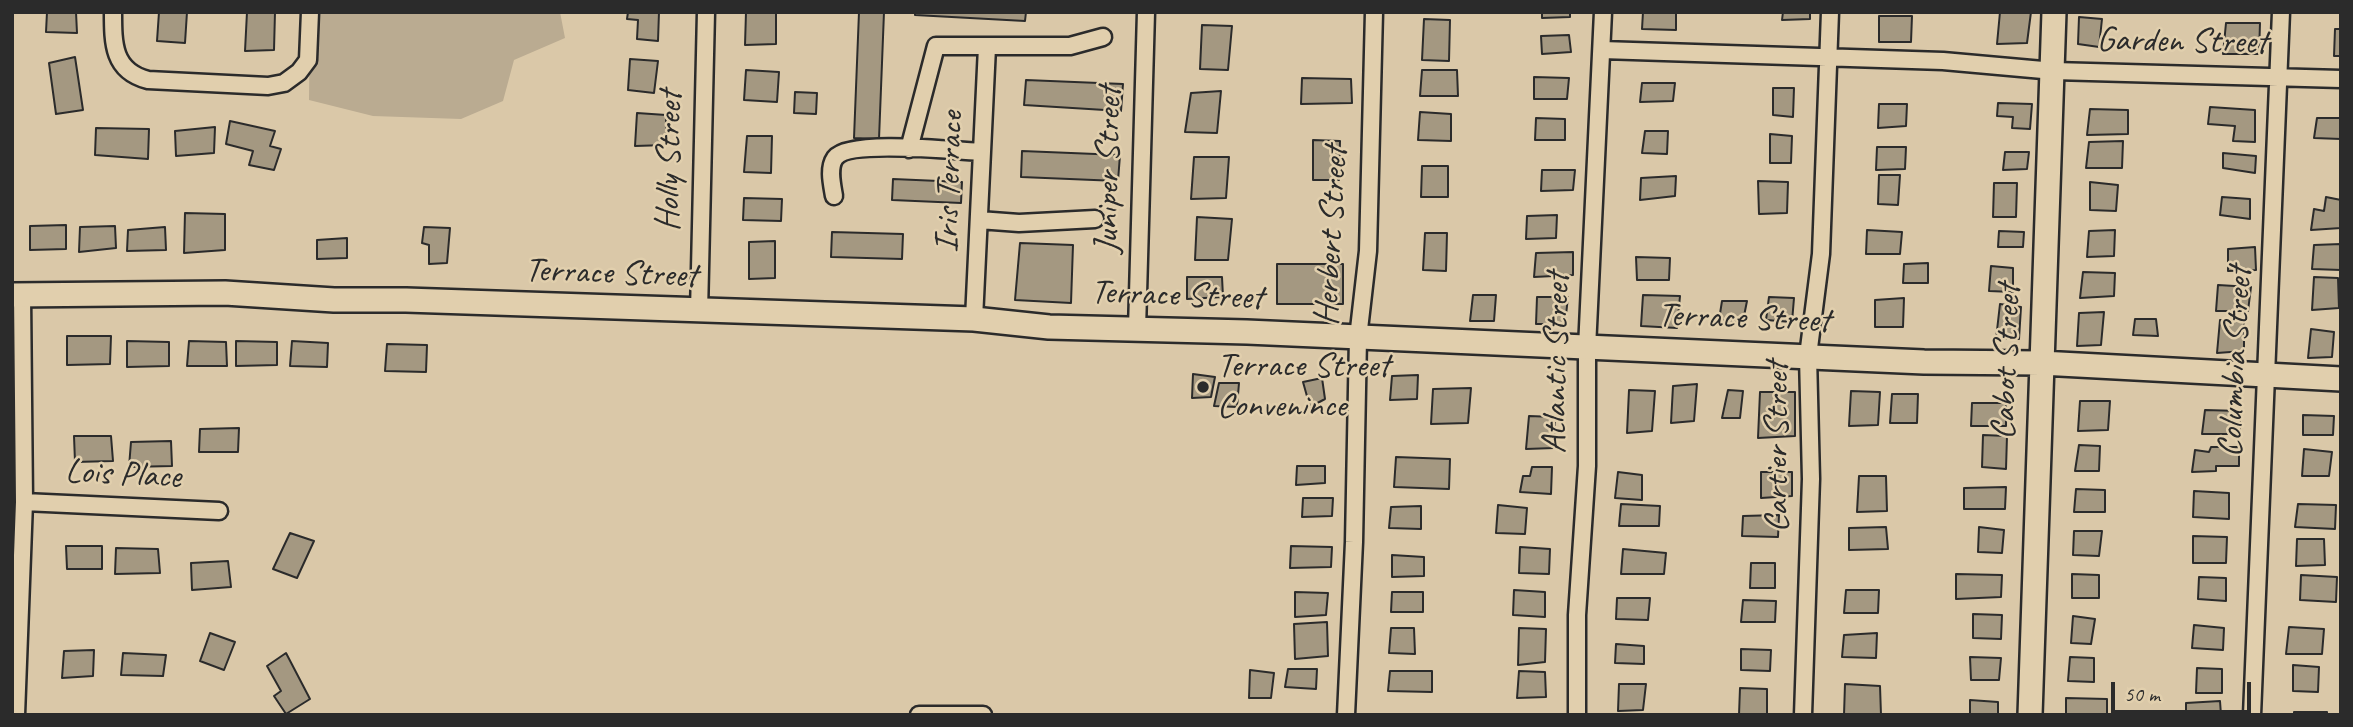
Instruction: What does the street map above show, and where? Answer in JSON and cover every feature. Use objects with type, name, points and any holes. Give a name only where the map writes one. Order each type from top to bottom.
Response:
[{"type":"street","points":[[113,12],[115,52],[121,64],[131,74],[156,80],[268,86],[288,81],[305,65],[310,48],[310,12]]},
{"type":"street","name":"Holly Street","points":[[699,312],[706,12]]},
{"type":"street","name":"Juniper Street","points":[[1137,329],[1146,12]]},
{"type":"street","name":"Herbert Street","points":[[1346,715],[1354,541],[1358,338],[1368,251],[1374,12]]},
{"type":"street","name":"Atlantic Street","points":[[1577,715],[1577,614],[1587,466],[1587,348],[1603,12]]},
{"type":"street","name":"Cartier Street","points":[[1803,715],[1811,479],[1808,356],[1821,254],[1830,12]]},
{"type":"street","name":"Cabot Street","points":[[2030,715],[2054,12]]},
{"type":"street","name":"Columbia Street","points":[[2252,715],[2281,12]]},
{"type":"street","points":[[909,149],[936,46],[1070,46],[1102,37]]},
{"type":"street","name":"Iris Terrace","points":[[974,319],[987,47]]},
{"type":"street","name":"Garden Street","points":[[1602,50],[1943,61],[2054,71],[2341,79]]},
{"type":"street","points":[[834,195],[832,164],[841,153],[852,149],[982,152]]},
{"type":"street","points":[[979,220],[1019,223],[1095,219]]},
{"type":"street","name":"Terrace Street","points":[[17,295],[225,293],[334,300],[406,300],[699,312],[974,319],[1049,327],[1924,362],[2041,363],[2341,379]]},
{"type":"street","points":[[16,715],[24,502],[17,295]]},
{"type":"street","name":"Lois Place","points":[[24,502],[219,511]]},
{"type":"street","points":[[919,715],[983,715]]},
{"type":"shaded area","points":[[310,12],[560,12],[565,38],[514,60],[503,101],[461,119],[373,116],[309,100]]},
{"type":"building","points":[[47,12],[76,12],[77,33],[46,32]]},
{"type":"building","points":[[159,12],[187,12],[185,43],[157,41]]},
{"type":"building","points":[[247,12],[275,12],[274,50],[245,51]]},
{"type":"building","points":[[628,12],[659,12],[658,41],[637,39],[638,20],[627,19]]},
{"type":"building","points":[[746,12],[776,12],[776,44],[745,45]]},
{"type":"building","points":[[859,12],[884,12],[879,139],[854,138]]},
{"type":"building","points":[[915,12],[1026,12],[1025,21],[915,15]]},
{"type":"building","points":[[1542,12],[1570,12],[1570,17],[1542,18]]},
{"type":"building","points":[[1643,12],[1676,12],[1676,30],[1642,29]]},
{"type":"building","points":[[1783,12],[1810,12],[1810,19],[1782,20]]},
{"type":"building","points":[[2000,12],[2031,12],[2027,43],[1997,44]]},
{"type":"building","points":[[1879,16],[1912,16],[1911,42],[1879,42]]},
{"type":"building","points":[[2079,17],[2102,19],[2099,47],[2078,44]]},
{"type":"building","points":[[1424,19],[1450,20],[1449,61],[1422,60]]},
{"type":"building","points":[[2226,23],[2260,23],[2259,54],[2223,54]]},
{"type":"building","points":[[1202,25],[1232,26],[1228,70],[1200,69]]},
{"type":"building","points":[[2335,29],[2341,29],[2341,56],[2334,56]]},
{"type":"building","points":[[1569,35],[1571,52],[1542,54],[1541,36]]},
{"type":"building","points":[[75,57],[83,110],[56,114],[49,63]]},
{"type":"building","points":[[630,59],[658,61],[654,93],[628,90]]},
{"type":"building","points":[[746,70],[779,72],[777,102],[744,100]]},
{"type":"building","points":[[1422,70],[1457,70],[1458,96],[1420,96]]},
{"type":"building","points":[[1534,77],[1569,78],[1567,99],[1534,99]]},
{"type":"building","points":[[1302,78],[1351,79],[1352,103],[1301,104]]},
{"type":"building","points":[[1026,80],[1123,84],[1121,111],[1024,105]]},
{"type":"building","points":[[1642,83],[1675,83],[1673,101],[1640,102]]},
{"type":"building","points":[[1773,88],[1794,88],[1793,117],[1773,115]]},
{"type":"building","points":[[1221,91],[1217,133],[1185,132],[1191,93]]},
{"type":"building","points":[[795,92],[817,93],[816,114],[794,113]]},
{"type":"building","points":[[1998,103],[2032,104],[2030,129],[2012,128],[2013,117],[1997,116]]},
{"type":"building","points":[[1879,104],[1907,104],[1906,126],[1878,128]]},
{"type":"building","points":[[2210,107],[2255,110],[2255,142],[2233,141],[2235,126],[2208,124]]},
{"type":"building","points":[[2090,109],[2128,110],[2128,134],[2087,135]]},
{"type":"building","points":[[1420,112],[1451,114],[1451,141],[1418,140]]},
{"type":"building","points":[[637,113],[666,115],[666,145],[635,146]]},
{"type":"building","points":[[1536,118],[1565,119],[1565,140],[1535,140]]},
{"type":"building","points":[[2317,118],[2341,118],[2341,139],[2314,138]]},
{"type":"building","points":[[230,121],[275,131],[270,146],[281,149],[274,170],[249,165],[253,151],[226,144]]},
{"type":"building","points":[[215,127],[214,153],[176,156],[175,131]]},
{"type":"building","points":[[96,128],[149,129],[148,159],[95,155]]},
{"type":"building","points":[[1645,131],[1668,131],[1667,154],[1642,153]]},
{"type":"building","points":[[1770,134],[1792,136],[1791,163],[1770,163]]},
{"type":"building","points":[[747,136],[772,136],[771,173],[744,172]]},
{"type":"building","points":[[1313,140],[1340,141],[1339,180],[1313,180]]},
{"type":"building","points":[[2123,141],[2122,168],[2086,168],[2089,142]]},
{"type":"building","points":[[1877,147],[1906,147],[1905,169],[1876,170]]},
{"type":"building","points":[[1022,151],[1120,155],[1118,181],[1021,177]]},
{"type":"building","points":[[2005,152],[2029,152],[2027,169],[2003,170]]},
{"type":"building","points":[[2223,153],[2256,156],[2255,173],[2223,168]]},
{"type":"building","points":[[1194,157],[1229,157],[1226,198],[1191,199]]},
{"type":"building","points":[[1422,166],[1448,166],[1448,197],[1421,197]]},
{"type":"building","points":[[1542,170],[1575,170],[1573,190],[1541,191]]},
{"type":"building","points":[[1879,175],[1900,175],[1898,205],[1878,204]]},
{"type":"building","points":[[1676,176],[1675,196],[1640,200],[1641,178]]},
{"type":"building","points":[[893,179],[962,182],[961,203],[892,200]]},
{"type":"building","points":[[1758,181],[1788,182],[1787,213],[1759,214]]},
{"type":"building","points":[[2090,182],[2118,185],[2116,211],[2090,210]]},
{"type":"building","points":[[1994,183],[2017,183],[2016,217],[1993,217]]},
{"type":"building","points":[[2222,197],[2250,199],[2250,219],[2220,215]]},
{"type":"building","points":[[2326,197],[2341,200],[2341,228],[2311,230],[2314,209],[2324,211]]},
{"type":"building","points":[[744,198],[782,199],[781,221],[743,220]]},
{"type":"building","points":[[185,213],[225,214],[225,250],[184,253]]},
{"type":"building","points":[[1557,215],[1556,238],[1526,239],[1527,216]]},
{"type":"building","points":[[1197,217],[1232,219],[1228,260],[1195,260]]},
{"type":"building","points":[[66,225],[66,249],[30,250],[30,226]]},
{"type":"building","points":[[115,226],[116,248],[79,252],[80,227]]},
{"type":"building","points":[[165,227],[166,250],[127,251],[128,230]]},
{"type":"building","points":[[424,227],[450,228],[447,263],[429,264],[429,245],[422,243]]},
{"type":"building","points":[[1867,230],[1902,232],[1900,254],[1866,254]]},
{"type":"building","points":[[2115,230],[2114,256],[2087,257],[2089,231]]},
{"type":"building","points":[[1999,231],[2024,232],[2023,247],[1998,247]]},
{"type":"building","points":[[832,232],[903,234],[902,259],[831,257]]},
{"type":"building","points":[[1425,233],[1447,233],[1446,271],[1423,270]]},
{"type":"building","points":[[347,238],[347,258],[317,259],[317,240]]},
{"type":"building","points":[[775,241],[775,278],[749,279],[749,242]]},
{"type":"building","points":[[1020,243],[1073,245],[1071,303],[1015,300]]},
{"type":"building","points":[[2341,244],[2341,270],[2312,269],[2314,245]]},
{"type":"building","points":[[2255,247],[2256,270],[2228,271],[2228,249]]},
{"type":"building","points":[[1573,252],[1573,275],[1534,277],[1536,253]]},
{"type":"building","points":[[1636,257],[1670,258],[1669,280],[1637,280]]},
{"type":"building","points":[[1928,263],[1928,283],[1903,283],[1904,264]]},
{"type":"building","points":[[1277,264],[1343,264],[1343,304],[1277,304]]},
{"type":"building","points":[[1991,266],[2013,268],[2013,292],[1989,291]]},
{"type":"building","points":[[2083,272],[2115,273],[2114,296],[2080,298]]},
{"type":"building","points":[[1187,277],[1222,277],[1223,297],[1187,299]]},
{"type":"building","points":[[2314,277],[2338,278],[2339,308],[2312,310]]},
{"type":"building","points":[[2218,285],[2251,287],[2248,311],[2216,311]]},
{"type":"building","points":[[1473,295],[1496,295],[1494,321],[1470,321]]},
{"type":"building","points":[[1643,295],[1680,296],[1677,328],[1641,326]]},
{"type":"building","points":[[1537,297],[1568,297],[1565,324],[1536,324]]},
{"type":"building","points":[[1769,297],[1794,298],[1792,322],[1766,320]]},
{"type":"building","points":[[1904,298],[1903,327],[1875,327],[1875,300]]},
{"type":"building","points":[[1722,301],[1747,301],[1743,321],[1719,320]]},
{"type":"building","points":[[2000,304],[2021,307],[2019,339],[1996,339]]},
{"type":"building","points":[[2104,312],[2101,345],[2077,346],[2079,313]]},
{"type":"building","points":[[2135,319],[2156,319],[2158,336],[2133,335]]},
{"type":"building","points":[[2220,320],[2244,321],[2244,351],[2217,353]]},
{"type":"building","points":[[2311,329],[2334,332],[2332,357],[2308,358]]},
{"type":"building","points":[[67,336],[111,336],[110,364],[67,365]]},
{"type":"building","points":[[127,341],[169,342],[169,366],[127,367]]},
{"type":"building","points":[[189,341],[226,342],[227,366],[187,366]]},
{"type":"building","points":[[236,341],[277,342],[277,365],[236,366]]},
{"type":"building","points":[[292,341],[328,343],[327,367],[290,366]]},
{"type":"building","points":[[387,344],[427,345],[426,372],[385,371]]},
{"type":"building","name":"Terrace Street Convenince","points":[[1193,374],[1215,377],[1211,397],[1192,398]]},
{"type":"building","points":[[1418,375],[1417,399],[1390,400],[1392,376]]},
{"type":"building","points":[[1322,378],[1325,399],[1310,407],[1303,382]]},
{"type":"building","points":[[1219,383],[1239,383],[1237,407],[1214,406]]},
{"type":"building","points":[[1697,384],[1694,421],[1671,423],[1673,386]]},
{"type":"building","points":[[1471,388],[1468,423],[1431,424],[1433,389]]},
{"type":"building","points":[[1629,390],[1655,391],[1652,431],[1627,433]]},
{"type":"building","points":[[1728,390],[1743,391],[1740,418],[1722,418]]},
{"type":"building","points":[[1851,391],[1880,392],[1878,425],[1849,426]]},
{"type":"building","points":[[1760,392],[1795,392],[1795,436],[1758,438]]},
{"type":"building","points":[[1892,394],[1918,394],[1917,423],[1890,423]]},
{"type":"building","points":[[2080,401],[2110,401],[2108,430],[2078,431]]},
{"type":"building","points":[[1972,403],[2006,403],[2006,426],[1971,426]]},
{"type":"building","points":[[2205,410],[2240,411],[2240,434],[2202,434]]},
{"type":"building","points":[[2303,415],[2334,416],[2333,435],[2303,435]]},
{"type":"building","points":[[1529,416],[1555,417],[1554,448],[1526,449]]},
{"type":"building","points":[[239,428],[238,452],[199,452],[200,429]]},
{"type":"building","points":[[1983,435],[2007,436],[2006,469],[1982,467]]},
{"type":"building","points":[[74,436],[111,436],[113,461],[75,462]]},
{"type":"building","points":[[171,441],[172,466],[129,467],[131,442]]},
{"type":"building","points":[[2079,445],[2100,446],[2099,471],[2075,471]]},
{"type":"building","points":[[2211,447],[2239,447],[2239,466],[2216,466],[2216,471],[2192,472],[2195,450],[2209,452]]},
{"type":"building","points":[[2304,449],[2332,452],[2329,476],[2302,476]]},
{"type":"building","points":[[1396,457],[1450,459],[1449,489],[1394,487]]},
{"type":"building","points":[[1297,466],[1325,466],[1325,483],[1296,485]]},
{"type":"building","points":[[1532,467],[1552,467],[1551,494],[1520,492],[1523,476],[1530,476]]},
{"type":"building","points":[[1618,472],[1642,475],[1642,500],[1615,498]]},
{"type":"building","points":[[1761,472],[1792,472],[1792,496],[1761,498]]},
{"type":"building","points":[[1859,476],[1886,476],[1887,511],[1857,512]]},
{"type":"building","points":[[2006,487],[2005,509],[1964,509],[1964,488]]},
{"type":"building","points":[[2076,489],[2105,490],[2105,512],[2074,512]]},
{"type":"building","points":[[2194,491],[2229,493],[2229,519],[2193,517]]},
{"type":"building","points":[[1303,498],[1333,498],[1332,516],[1302,517]]},
{"type":"building","points":[[1621,504],[1660,506],[1659,526],[1619,526]]},
{"type":"building","points":[[2298,504],[2336,505],[2335,529],[2295,527]]},
{"type":"building","points":[[1498,505],[1527,508],[1525,534],[1496,533]]},
{"type":"building","points":[[1421,506],[1421,529],[1389,528],[1391,507]]},
{"type":"building","points":[[1779,515],[1778,537],[1742,536],[1743,516]]},
{"type":"building","points":[[1886,527],[1888,549],[1849,550],[1849,528]]},
{"type":"building","points":[[1979,527],[2004,530],[2002,553],[1978,552]]},
{"type":"building","points":[[2074,531],[2102,531],[2099,556],[2073,555]]},
{"type":"building","points":[[290,533],[314,541],[297,578],[273,569]]},
{"type":"building","points":[[2193,536],[2227,537],[2226,563],[2193,563]]},
{"type":"building","points":[[2297,539],[2324,539],[2325,565],[2296,566]]},
{"type":"building","points":[[66,546],[102,546],[102,569],[67,569]]},
{"type":"building","points":[[1291,546],[1332,547],[1331,567],[1290,568]]},
{"type":"building","points":[[1520,547],[1550,549],[1549,574],[1519,573]]},
{"type":"building","points":[[116,548],[158,549],[160,573],[115,574]]},
{"type":"building","points":[[1623,549],[1666,553],[1664,574],[1621,574]]},
{"type":"building","points":[[1392,555],[1424,557],[1424,576],[1392,577]]},
{"type":"building","points":[[228,561],[231,587],[192,590],[191,563]]},
{"type":"building","points":[[1751,563],[1775,563],[1775,588],[1750,588]]},
{"type":"building","points":[[1956,574],[2002,575],[2001,597],[1956,599]]},
{"type":"building","points":[[2072,574],[2099,575],[2099,598],[2072,598]]},
{"type":"building","points":[[2301,575],[2337,577],[2336,602],[2300,600]]},
{"type":"building","points":[[2199,577],[2226,578],[2226,601],[2198,599]]},
{"type":"building","points":[[1514,590],[1545,592],[1545,617],[1513,615]]},
{"type":"building","points":[[1846,590],[1879,590],[1878,613],[1844,613]]},
{"type":"building","points":[[1295,592],[1328,593],[1326,615],[1295,617]]},
{"type":"building","points":[[1392,592],[1423,592],[1423,612],[1391,612]]},
{"type":"building","points":[[1617,598],[1650,598],[1648,620],[1616,619]]},
{"type":"building","points":[[1743,600],[1776,601],[1775,622],[1741,622]]},
{"type":"building","points":[[1973,614],[2002,615],[2001,639],[1973,638]]},
{"type":"building","points":[[2073,616],[2095,619],[2091,644],[2071,643]]},
{"type":"building","points":[[1327,622],[1328,656],[1295,659],[1294,624]]},
{"type":"building","points":[[2194,625],[2224,628],[2223,650],[2192,648]]},
{"type":"building","points":[[2289,627],[2324,629],[2322,654],[2286,654]]},
{"type":"building","points":[[1391,628],[1414,628],[1415,654],[1389,653]]},
{"type":"building","points":[[1519,628],[1546,629],[1545,662],[1518,665]]},
{"type":"building","points":[[210,633],[235,642],[224,670],[200,661]]},
{"type":"building","points":[[1877,633],[1876,658],[1842,657],[1844,635]]},
{"type":"building","points":[[1616,644],[1644,646],[1644,664],[1615,663]]},
{"type":"building","points":[[1741,649],[1771,650],[1770,671],[1741,670]]},
{"type":"building","points":[[94,650],[93,676],[62,678],[64,651]]},
{"type":"building","points":[[123,653],[166,655],[163,676],[121,675]]},
{"type":"building","points":[[286,653],[310,699],[286,714],[274,696],[281,691],[267,666]]},
{"type":"building","points":[[1970,657],[2001,658],[1999,680],[1971,680]]},
{"type":"building","points":[[2070,657],[2094,658],[2094,682],[2068,681]]},
{"type":"building","points":[[2293,665],[2319,667],[2318,692],[2293,691]]},
{"type":"building","points":[[2197,668],[2222,669],[2222,693],[2196,693]]},
{"type":"building","points":[[1288,669],[1317,669],[1316,689],[1285,687]]},
{"type":"building","points":[[1250,670],[1274,673],[1271,698],[1249,698]]},
{"type":"building","points":[[1390,671],[1432,671],[1432,692],[1388,691]]},
{"type":"building","points":[[1519,671],[1545,672],[1546,697],[1517,698]]},
{"type":"building","points":[[1619,684],[1646,684],[1643,710],[1618,711]]},
{"type":"building","points":[[1845,684],[1880,686],[1881,715],[1844,715]]},
{"type":"building","points":[[1740,688],[1767,689],[1767,715],[1739,715]]},
{"type":"building","points":[[2066,698],[2107,699],[2107,715],[2066,715]]},
{"type":"building","points":[[1970,700],[1998,702],[1998,715],[1970,715]]},
{"type":"building","points":[[2220,701],[2221,715],[2186,715],[2186,703]]},
{"type":"building","points":[[2294,712],[2327,712],[2327,715],[2294,715]]},
{"type":"place","name":"Terrace Street Convenince","points":[[1203,387]]}]
